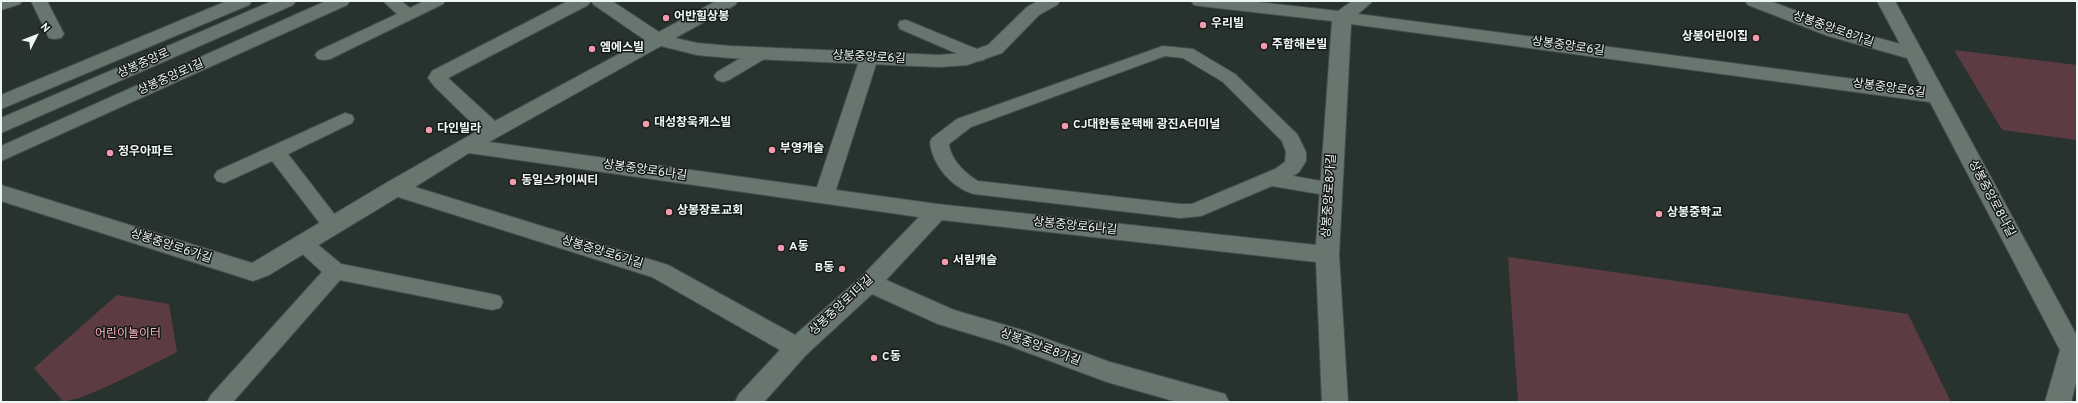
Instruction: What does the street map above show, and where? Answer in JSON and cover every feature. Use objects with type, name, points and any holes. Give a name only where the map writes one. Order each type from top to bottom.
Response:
[{"type":"street","points":[[1,103],[243,1]]},
{"type":"street","name":"상봉중앙로","points":[[1,126],[287,1]]},
{"type":"street","name":"상봉중앙로1길","points":[[1,154],[341,1]]},
{"type":"street","points":[[492,131],[441,82],[438,78],[439,75],[582,1]]},
{"type":"street","points":[[600,1],[658,40]]},
{"type":"street","name":"상봉중앙로6가길","points":[[1,193],[250,272],[261,269],[332,225],[492,131],[729,1]]},
{"type":"street","name":"상봉중앙로6길","points":[[658,40],[697,49],[760,54],[939,61],[978,56],[999,46],[1034,11],[1051,1]]},
{"type":"street","name":"상봉중앙로6길","points":[[1200,1],[1342,17],[1935,96]]},
{"type":"street","points":[[1342,17],[1364,1]]},
{"type":"street","name":"상봉중앙로8가길","points":[[1754,1],[1835,32],[1913,54]]},
{"type":"street","name":"상봉중앙로8나길","points":[[1886,1],[1935,96],[2074,351],[2058,402]]},
{"type":"street","name":"상봉중앙로8가길","points":[[1335,402],[1327,255],[1342,17]]},
{"type":"street","name":"상봉중앙로6나길","points":[[466,146],[938,212],[1327,255]]},
{"type":"street","name":"상봉중앙로6가길","points":[[394,188],[660,271],[797,348]]},
{"type":"street","name":"상봉중앙로1다길","points":[[748,402],[797,348],[869,282],[938,212]]},
{"type":"street","name":"상봉중앙로8가길","points":[[869,282],[947,317],[1013,337],[1107,372],[1216,402]]},
{"type":"lane","points":[[1,6],[14,1]]},
{"type":"lane","points":[[39,1],[55,34]]},
{"type":"lane","points":[[391,1],[409,15]]},
{"type":"lane","points":[[324,55],[438,1]]},
{"type":"lane","points":[[906,25],[978,56]]},
{"type":"lane","points":[[1270,179],[1282,174],[1292,167],[1296,161],[1296,152],[1290,138],[1229,78],[1199,59],[1187,53],[1175,51],[1163,51],[964,123],[939,142],[939,148],[956,174],[965,182],[974,187],[1180,211],[1194,211],[1270,179],[1331,189]]},
{"type":"lane","points":[[723,76],[760,54]]},
{"type":"lane","points":[[824,196],[869,58]]},
{"type":"lane","points":[[224,176],[345,119]]},
{"type":"lane","points":[[275,151],[332,225]]},
{"type":"lane","points":[[303,244],[335,271],[492,302]]},
{"type":"lane","points":[[219,402],[335,271]]},
{"type":"green space","points":[[1954,50],[2077,65],[2077,140],[2002,130]]},
{"type":"green space","points":[[1508,257],[1908,314],[1951,402],[1518,402]]},
{"type":"green space","name":"어린이놀이터","points":[[117,295],[169,304],[177,352],[85,396],[63,401],[34,368]]},
{"type":"place","name":"어반힐상봉","points":[[666,18]]},
{"type":"place","name":"우리빌","points":[[1203,25]]},
{"type":"place","name":"상봉어린이집","points":[[1756,38]]},
{"type":"place","name":"주함해븐빌","points":[[1264,46]]},
{"type":"place","name":"엠에스빌","points":[[592,49]]},
{"type":"place","name":"대성창욱캐스빌","points":[[646,124]]},
{"type":"place","name":"CJ대한통운택배 광진A터미널","points":[[1065,126]]},
{"type":"place","name":"다인빌라","points":[[429,130]]},
{"type":"place","name":"부영캐슬","points":[[772,150]]},
{"type":"place","name":"정우아파트","points":[[110,153]]},
{"type":"place","name":"동일스카이씨티","points":[[513,182]]},
{"type":"place","name":"상봉장로교회","points":[[669,212]]},
{"type":"place","name":"상봉중학교","points":[[1659,214]]},
{"type":"place","name":"A동","points":[[781,248]]},
{"type":"place","name":"서림캐슬","points":[[945,262]]},
{"type":"place","name":"B동","points":[[842,269]]},
{"type":"place","name":"C동","points":[[874,358]]}]
